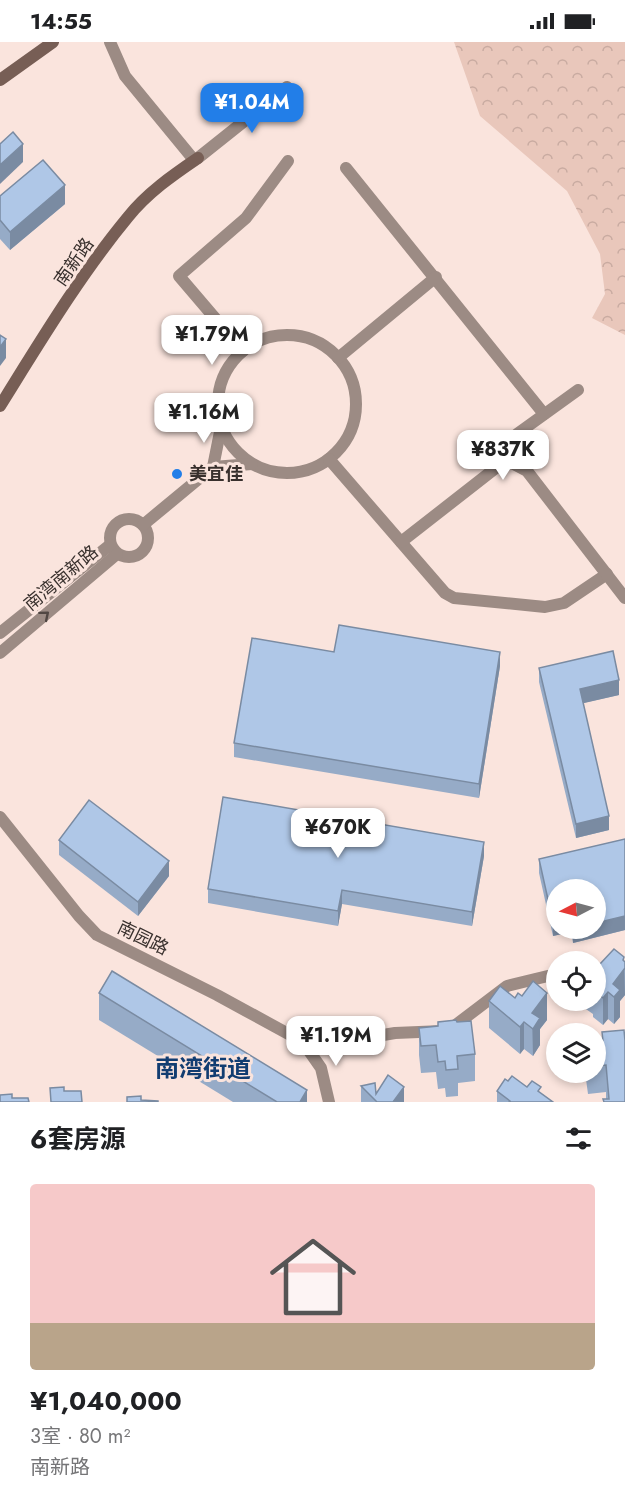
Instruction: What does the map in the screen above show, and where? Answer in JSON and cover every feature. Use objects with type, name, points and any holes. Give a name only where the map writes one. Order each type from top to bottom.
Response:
[{"type":"street","points":[[0,80],[53,42]]},
{"type":"street","points":[[110,42],[125,76],[196,159],[287,87]]},
{"type":"street","name":"南新路","points":[[0,406],[49,329],[128,216],[151,194],[196,159]]},
{"type":"street","points":[[243,351],[179,276],[246,218],[288,161]]},
{"type":"street","points":[[346,168],[544,414]]},
{"type":"street","points":[[338,358],[436,277]]},
{"type":"street","points":[[286,335],[315,341],[338,358],[351,380],[355,413],[348,435],[329,459],[310,470],[296,473],[274,472],[252,464],[234,449],[222,427],[218,410],[220,388],[228,368],[243,351],[263,339],[286,335]]},
{"type":"street","points":[[401,542],[506,460],[518,434],[578,390]]},
{"type":"street","points":[[213,467],[222,427]]},
{"type":"street","points":[[329,459],[445,593],[454,598],[545,607],[564,603],[607,574]]},
{"type":"street","points":[[506,460],[527,471],[625,598]]},
{"type":"street","points":[[143,525],[213,467],[252,464]]},
{"type":"street","points":[[127,518],[143,525],[148,537],[145,549],[140,554],[129,558],[114,549],[110,533],[117,522],[127,518]]},
{"type":"street","name":"南湾南新路","points":[[0,633],[114,549]]},
{"type":"street","name":"南湾南新路","points":[[0,653],[114,549]]},
{"type":"street","name":"南园路","points":[[0,817],[79,916],[97,935],[217,995],[294,1037],[308,1048]]},
{"type":"street","points":[[329,1102],[321,1068],[308,1048],[404,1031],[443,1031],[453,1027],[507,986],[546,976]]},
{"type":"green space","points":[[454,42],[625,42],[625,335],[592,318],[605,294],[600,254],[567,191],[480,116]]},
{"type":"building","points":[[13,132],[23,144],[0,165],[0,144]]},
{"type":"building","points":[[43,160],[65,185],[10,232],[0,220],[0,196]]},
{"type":"building","points":[[0,335],[6,339],[0,347]]},
{"type":"building","points":[[339,625],[500,652],[479,784],[234,743],[252,638],[334,652]]},
{"type":"building","points":[[613,651],[619,680],[580,689],[609,816],[576,824],[539,668]]},
{"type":"building","points":[[223,797],[484,842],[472,912],[342,890],[338,911],[208,889]]},
{"type":"building","points":[[89,800],[169,861],[138,902],[59,840]]},
{"type":"building","points":[[625,839],[625,916],[606,921],[606,879],[546,879],[546,890],[539,859]]},
{"type":"building","points":[[614,949],[624,957],[625,968],[613,984],[620,990],[614,997],[608,992],[606,994],[606,958]]},
{"type":"building","points":[[112,971],[307,1090],[300,1102],[277,1102],[99,993]]},
{"type":"building","points":[[533,981],[546,992],[532,1013],[540,1018],[533,1029],[524,1022],[520,1027],[489,1001],[500,986],[515,998],[518,993],[522,996]]},
{"type":"building","points":[[456,1020],[457,1022],[471,1021],[475,1054],[457,1056],[458,1069],[446,1070],[445,1061],[438,1062],[436,1045],[421,1046],[419,1028],[438,1026],[438,1022]]},
{"type":"building","points":[[624,1030],[625,1102],[604,1102],[603,1099],[609,1099],[606,1032]]},
{"type":"building","points":[[388,1075],[404,1087],[393,1102],[377,1102],[361,1086],[375,1083],[376,1094]]},
{"type":"building","points":[[512,1076],[527,1087],[532,1081],[541,1087],[538,1091],[553,1102],[509,1102],[497,1091],[505,1079],[508,1081]]},
{"type":"building","points":[[64,1087],[64,1091],[81,1091],[82,1102],[51,1102],[50,1088]]},
{"type":"building","points":[[12,1094],[12,1098],[28,1098],[29,1102],[0,1102],[0,1095]]},
{"type":"building","points":[[141,1096],[141,1100],[158,1102],[127,1102],[127,1097]]},
{"type":"place","name":"美宜佳","points":[[177,474]]},
{"type":"district","name":"南湾街道","points":[[203,1069]]}]
